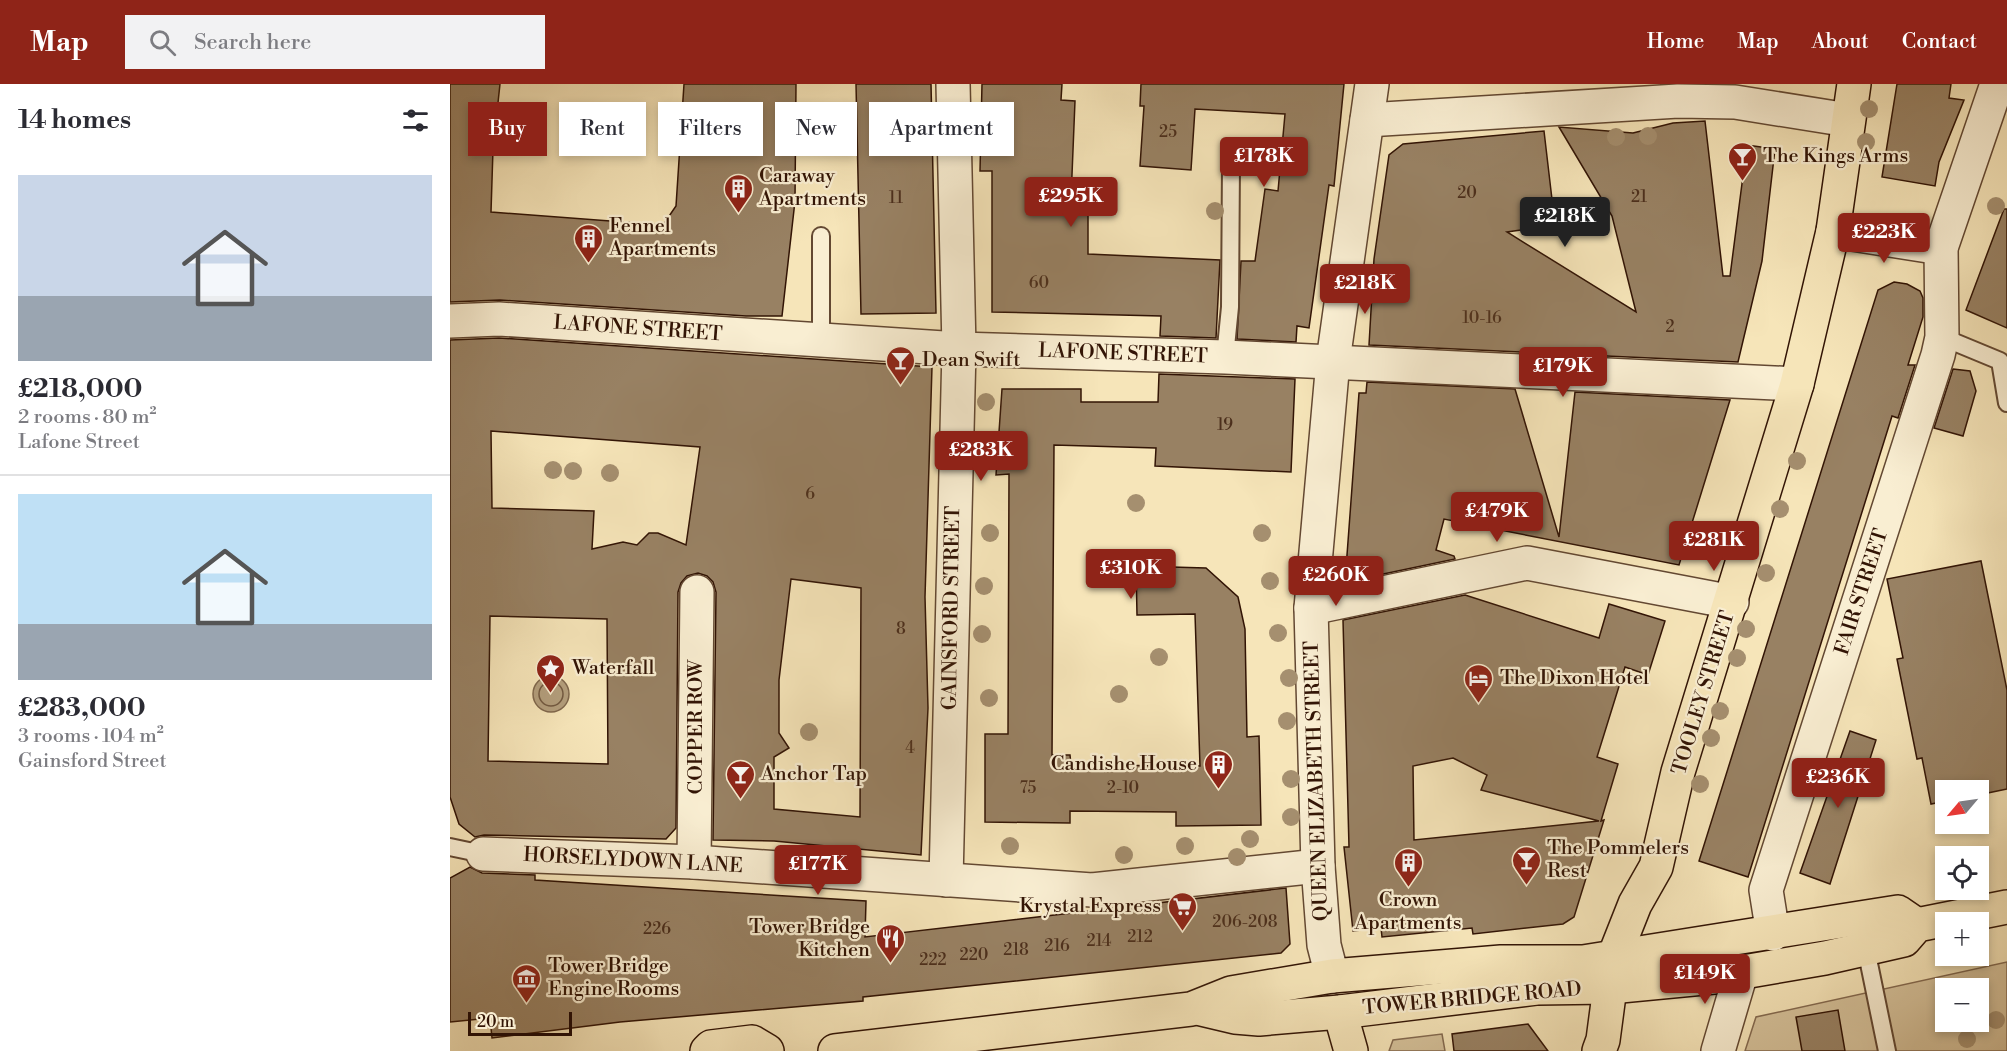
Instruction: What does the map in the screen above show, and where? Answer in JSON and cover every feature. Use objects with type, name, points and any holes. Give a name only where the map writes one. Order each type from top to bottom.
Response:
[{"type":"main road","name":"TOOLEY STREET","points":[[1599,1051],[1612,972],[1635,904],[1656,867],[1678,772],[1797,384],[1833,231],[1854,84]]},
{"type":"main road","name":"TOWER BRIDGE ROAD","points":[[835,1051],[1197,1008],[1231,993],[1332,976],[1501,962],[1583,962],[1612,972],[1741,973],[1904,940],[1917,925],[2007,907]]},
{"type":"main road","name":"TOWER BRIDGE ROAD","points":[[1197,1008],[1234,1017],[1259,1018],[1340,1012],[1537,988],[1773,934],[1898,912],[1917,925]]},
{"type":"main road","points":[[1340,1012],[1351,1051]]},
{"type":"main road","points":[[707,1051],[711,1047],[752,1042],[767,1051]]},
{"type":"street","name":"GAINSFORD STREET","points":[[946,880],[959,349],[953,84]]},
{"type":"street","name":"QUEEN ELIZABETH STREET","points":[[1332,976],[1324,945],[1318,866],[1311,608],[1332,361],[1372,84]]},
{"type":"street","name":"FAIR STREET","points":[[1773,934],[1766,890],[1942,337],[1941,248],[1997,84]]},
{"type":"street","points":[[1367,120],[1679,92],[1848,120]]},
{"type":"street","points":[[1833,231],[1941,248]]},
{"type":"street","name":"LAFONE STREET","points":[[450,321],[499,319],[959,349],[1332,361],[1797,384]]},
{"type":"street","points":[[1311,608],[1527,563],[1732,602]]},
{"type":"street","name":"COPPER ROW","points":[[694,862],[697,592]]},
{"type":"street","name":"HORSELYDOWN LANE","points":[[483,854],[694,862],[1092,890],[1318,866]]},
{"type":"street","points":[[1718,1051],[1741,973]]},
{"type":"lane","points":[[1225,357],[1230,308],[1231,163]]},
{"type":"lane","points":[[821,236],[821,341]]},
{"type":"lane","points":[[1942,337],[2000,360],[2007,403]]},
{"type":"lane","name":"HORSELYDOWN LANE","points":[[450,847],[483,854]]},
{"type":"lane","points":[[1866,949],[1887,1051]]},
{"type":"shaded area","points":[[2007,962],[2007,1051],[1745,1051],[1756,1017]]},
{"type":"shaded area","points":[[1442,1034],[1445,1051],[1389,1051],[1393,1040]]},
{"type":"water","name":"Waterfall","points":[[551,676],[564,681],[569,694],[564,707],[551,712],[538,707],[533,694],[538,681]]},
{"type":"building","points":[[450,84],[500,84],[498,102],[468,102],[468,156],[493,156],[491,212],[663,225],[676,206],[679,156],[763,156],[763,102],[683,102],[684,84],[796,84],[796,102],[775,102],[775,156],[795,156],[795,201],[782,316],[746,316],[500,300],[450,302]]},
{"type":"building","points":[[856,84],[931,84],[931,102],[869,102],[869,156],[933,156],[936,313],[861,314]]},
{"type":"building","points":[[982,84],[1062,84],[1061,100],[1075,101],[1071,199],[1088,200],[1088,254],[1220,260],[1216,338],[1160,336],[1161,316],[992,312],[992,171],[980,171],[980,156],[1014,156],[1014,102],[982,102]]},
{"type":"building","points":[[1141,84],[1344,84],[1334,186],[1329,185],[1309,328],[1297,326],[1296,342],[1237,339],[1241,261],[1255,261],[1265,189],[1278,191],[1285,114],[1195,109],[1191,170],[1140,166],[1144,106],[1140,106]]},
{"type":"building","points":[[1897,84],[1951,84],[1949,98],[1964,100],[1939,162],[1935,186],[1882,177]]},
{"type":"building","points":[[1705,121],[1723,276],[1730,276],[1747,145],[1775,149],[1762,261],[1738,362],[1369,345],[1374,259],[1389,155],[1403,144],[1544,131],[1555,225],[1507,232],[1636,312],[1612,216],[1559,127],[1633,133],[1673,123]]},
{"type":"building","points":[[2004,209],[2007,209],[2007,328],[1966,310]]},
{"type":"building","points":[[1894,282],[1907,284],[1920,291],[1923,298],[1923,317],[1908,365],[1915,365],[1898,418],[1892,416],[1748,877],[1699,861],[1878,290]]},
{"type":"building","points":[[499,338],[932,367],[925,597],[928,708],[921,855],[774,841],[713,840],[716,592],[713,582],[707,576],[698,573],[687,576],[678,592],[676,828],[666,839],[484,835],[475,837],[459,824],[450,797],[450,340]],"holes":[[[491,431],[700,447],[686,545],[658,533],[649,533],[637,545],[623,542],[592,549],[594,511],[492,508]],[[791,579],[861,588],[860,817],[774,809],[774,757],[789,748],[779,733],[779,680]],[[490,616],[607,619],[608,764],[488,761]]]},
{"type":"building","points":[[1953,369],[1970,371],[1976,391],[1963,436],[1934,428]]},
{"type":"building","points":[[1159,374],[1295,379],[1291,472],[1155,466],[1156,448],[1054,445],[1052,755],[1070,755],[1071,765],[1200,766],[1195,614],[1137,615],[1136,566],[1206,568],[1238,597],[1245,629],[1247,737],[1259,736],[1261,825],[1176,826],[1176,812],[1070,811],[1070,823],[985,822],[985,734],[1008,734],[1009,474],[996,475],[1002,389],[1081,389],[1081,402],[1158,402]]},
{"type":"building","points":[[1367,382],[1515,389],[1559,537],[1575,392],[1730,400],[1679,565],[1444,519],[1436,550],[1454,556],[1455,559],[1345,582],[1359,393],[1366,393]]},
{"type":"building","points":[[1981,561],[2007,690],[2007,789],[1989,793],[1989,780],[1935,780],[1935,803],[1931,804],[1922,758],[1917,759],[1897,659],[1903,658],[1887,579]]},
{"type":"building","name":"The Dixon Hotel","points":[[1465,595],[1599,638],[1609,604],[1665,621],[1648,675],[1625,667],[1597,757],[1618,764],[1601,821],[1604,820],[1574,917],[1563,924],[1473,934],[1472,928],[1382,937],[1381,928],[1353,931],[1344,847],[1349,847],[1343,620]],"holes":[[[1453,758],[1487,775],[1481,790],[1599,821],[1414,840],[1413,766]]]},
{"type":"building","points":[[1850,731],[1876,740],[1830,884],[1800,873]]},
{"type":"building","points":[[470,867],[482,873],[535,875],[535,880],[866,901],[865,937],[1286,888],[1290,944],[1281,953],[863,997],[863,1001],[620,1022],[492,1038],[490,1018],[450,1022],[450,878]]},
{"type":"building","points":[[1838,1010],[1845,1051],[1802,1051],[1796,1017]]},
{"type":"building","points":[[1528,1024],[1548,1051],[1454,1051],[1452,1034]]},
{"type":"place","name":"The Kings Arms","points":[[1742,182]]},
{"type":"place","name":"Caraway Apartments","points":[[738,214]]},
{"type":"place","name":"Fennel Apartments","points":[[588,264]]},
{"type":"place","name":"Dean Swift","points":[[901,386]]},
{"type":"place","name":"Waterfall","points":[[551,694]]},
{"type":"place","name":"The Dixon Hotel","points":[[1479,704]]},
{"type":"place","name":"Candishe House","points":[[1218,790]]},
{"type":"place","name":"Anchor Tap","points":[[740,800]]},
{"type":"place","name":"The Pommelers Rest","points":[[1526,886]]},
{"type":"place","name":"Crown Apartments","points":[[1408,888]]},
{"type":"place","name":"Krystal Express","points":[[1182,932]]},
{"type":"place","name":"Tower Bridge Kitchen","points":[[891,964]]},
{"type":"place","name":"Tower Bridge Engine Rooms","points":[[527,1004]]}]
